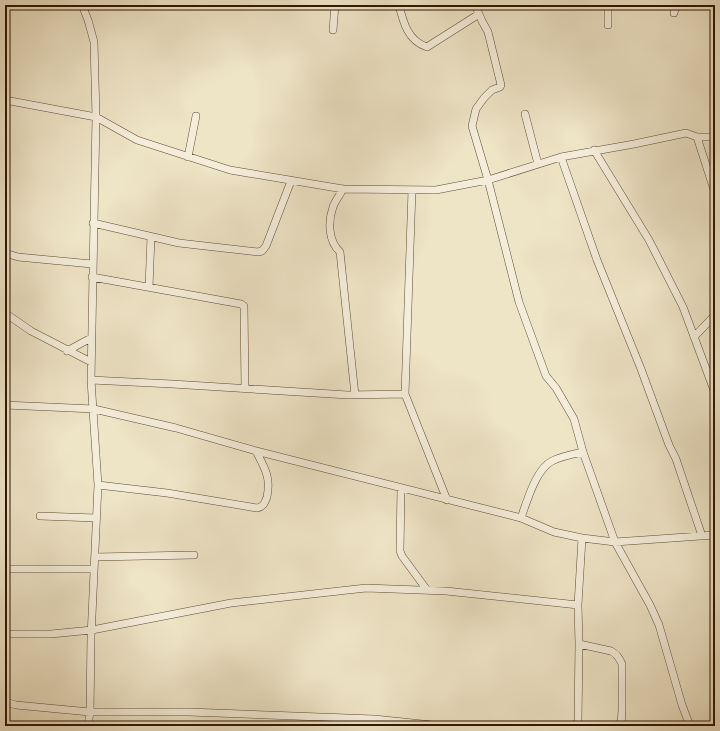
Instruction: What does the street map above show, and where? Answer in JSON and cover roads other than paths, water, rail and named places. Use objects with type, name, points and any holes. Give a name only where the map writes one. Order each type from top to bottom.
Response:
[{"type":"street","points":[[5,12],[6,5]]},
{"type":"street","points":[[82,5],[94,42],[96,117],[92,264],[91,380],[98,485],[90,712],[88,726]]},
{"type":"street","points":[[333,30],[335,5]]},
{"type":"street","points":[[399,5],[408,32],[419,45],[427,47],[479,14]]},
{"type":"street","points":[[475,5],[488,32],[501,85],[500,87],[492,90],[476,109],[472,126],[488,180],[519,302],[546,376],[556,388],[574,419],[583,452],[615,542],[650,605],[659,625],[682,705],[690,726]]},
{"type":"street","points":[[608,5],[608,26]]},
{"type":"street","points":[[674,13],[676,5]]},
{"type":"street","points":[[5,100],[96,117],[137,140],[230,170],[342,189],[436,190],[488,180],[561,157],[594,150],[634,144],[686,133],[697,137],[715,137]]},
{"type":"street","points":[[525,114],[538,164]]},
{"type":"street","points":[[188,157],[196,116]]},
{"type":"street","points":[[697,137],[715,193]]},
{"type":"street","points":[[594,150],[648,240],[683,307],[715,393]]},
{"type":"street","points":[[561,157],[597,260],[676,460],[702,536]]},
{"type":"street","points":[[93,223],[179,243],[258,252],[262,251],[266,246],[291,181]]},
{"type":"street","points":[[342,189],[333,207],[330,226],[332,243],[340,252],[354,395]]},
{"type":"street","points":[[412,190],[405,394],[447,500]]},
{"type":"street","points":[[149,287],[151,237]]},
{"type":"street","points":[[5,253],[18,257],[92,264]]},
{"type":"street","points":[[92,276],[241,304],[244,306],[245,388]]},
{"type":"street","points":[[5,313],[31,331],[67,351],[91,362]]},
{"type":"street","points":[[694,338],[715,315]]},
{"type":"street","points":[[67,351],[92,338]]},
{"type":"street","points":[[91,380],[354,395],[405,394]]},
{"type":"street","points":[[5,405],[94,409],[176,428],[256,451],[521,518],[554,532],[582,538],[615,542],[715,535]]},
{"type":"street","points":[[98,485],[167,493],[257,508],[261,507],[266,502],[269,486],[268,477],[256,451]]},
{"type":"street","points":[[521,518],[539,474],[545,466],[552,461],[583,452]]},
{"type":"street","points":[[401,488],[400,550],[402,556],[427,590]]},
{"type":"street","points":[[40,516],[96,518]]},
{"type":"street","points":[[575,726],[578,721],[578,605],[582,538]]},
{"type":"street","points":[[95,557],[194,555]]},
{"type":"street","points":[[5,569],[94,569]]},
{"type":"street","points":[[5,634],[51,634],[92,630],[246,602],[366,588],[446,591],[578,605]]},
{"type":"street","points":[[579,644],[611,651],[616,653],[619,658],[622,664],[621,726]]},
{"type":"street","points":[[5,702],[16,705],[90,712],[189,712],[442,726]]}]
